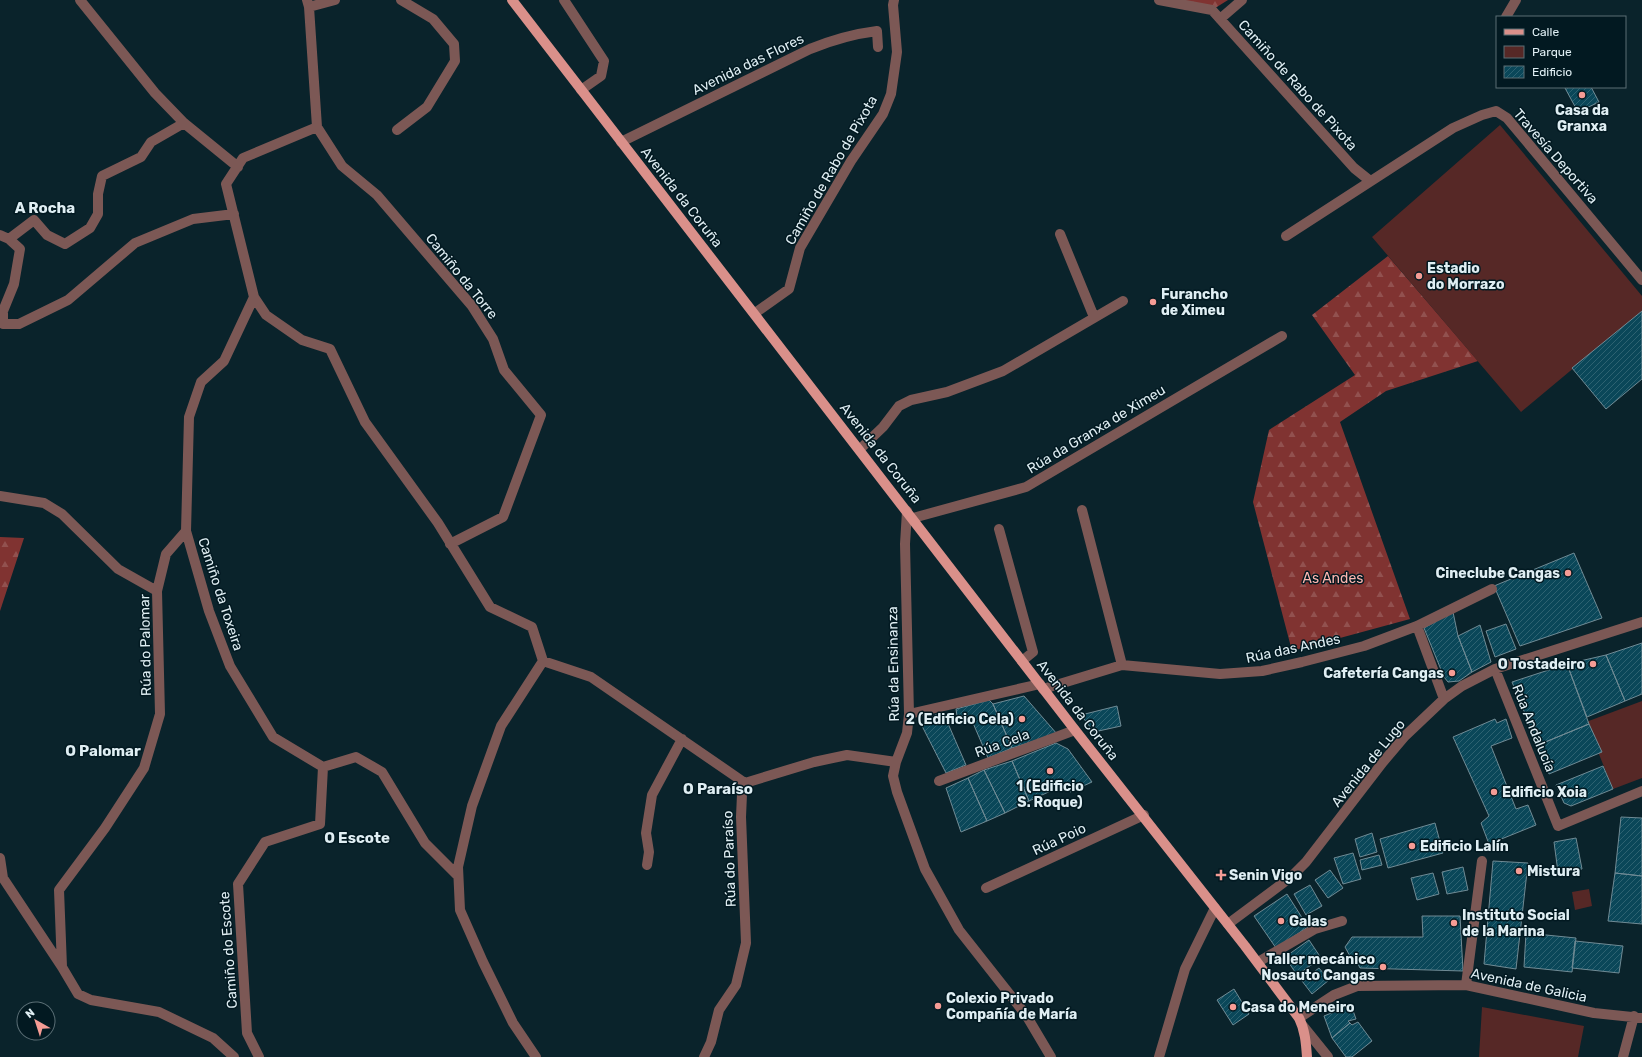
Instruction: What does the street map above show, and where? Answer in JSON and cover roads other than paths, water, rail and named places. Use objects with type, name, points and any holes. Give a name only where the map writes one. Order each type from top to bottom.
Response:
[{"type":"main road","name":"Avenida da Coruña","points":[[512,0],[860,449],[1075,730],[1258,962],[1301,1022]]},
{"type":"main road","points":[[1301,1022],[1306,1039],[1307,1057]]},
{"type":"street","points":[[80,0],[155,93],[184,123],[238,167]]},
{"type":"street","points":[[335,0],[308,3],[317,127],[243,158],[226,184],[254,297],[266,315],[296,336],[302,340],[330,349],[365,422],[438,523],[490,607],[532,627],[543,661]]},
{"type":"street","points":[[397,130],[427,107],[455,61],[454,44],[433,19],[401,0]]},
{"type":"street","points":[[564,0],[604,61],[602,76],[581,90]]},
{"type":"street","name":"Camiño de Rabo de Pixota","points":[[755,313],[789,289],[800,248],[852,161],[883,114],[891,94],[896,52],[894,0]]},
{"type":"street","name":"Camiño de Rabo de Pixota","points":[[1160,0],[1212,10],[1354,168],[1369,180]]},
{"type":"street","points":[[1220,19],[1242,0]]},
{"type":"street","points":[[1507,16],[1516,0]]},
{"type":"street","name":"Avenida das Flores","points":[[621,142],[830,40],[877,30],[878,47]]},
{"type":"street","name":"Travesía Deportiva","points":[[1286,236],[1369,180],[1453,128],[1482,115],[1496,111],[1508,118],[1642,280]]},
{"type":"street","points":[[184,123],[152,142],[141,157],[102,176],[98,194],[98,214],[90,228],[65,244],[47,235],[34,220],[4,237],[20,249],[14,284],[3,311],[1,325],[19,324],[68,300],[135,243],[193,219],[234,214]]},
{"type":"street","name":"Camiño da Torre","points":[[317,127],[342,166],[377,195],[472,306],[493,338],[504,370],[541,416],[503,517],[450,544]]},
{"type":"street","points":[[1060,234],[1094,317]]},
{"type":"street","points":[[186,531],[189,417],[201,382],[224,360],[254,297]]},
{"type":"street","points":[[860,449],[883,427],[899,406],[911,400],[946,392],[1003,371],[1123,300]]},
{"type":"street","name":"Rúa da Granxa de Ximeu","points":[[910,514],[1026,487],[1282,336]]},
{"type":"street","points":[[0,496],[44,503],[62,514],[118,569],[157,591]]},
{"type":"street","points":[[1082,510],[1122,665]]},
{"type":"street","name":"Rúa da Ensinanza","points":[[910,514],[905,544],[909,714],[907,733],[896,762],[893,776],[894,782],[925,869],[959,930],[1026,1015],[1051,1057]]},
{"type":"street","points":[[999,529],[1033,652],[1022,661]]},
{"type":"street","name":"Rúa do Palomar","points":[[62,967],[59,890],[105,828],[144,768],[160,714],[157,591],[166,554],[186,531]]},
{"type":"street","name":"Camiño da Toxeira","points":[[186,531],[209,611],[230,666],[273,737],[323,767]]},
{"type":"street","name":"Rúa das Andes","points":[[909,714],[1042,687],[1122,665],[1220,674],[1262,671],[1364,646],[1417,626],[1492,589]]},
{"type":"street","name":"Avenida de Lugo","points":[[1228,924],[1291,877],[1306,862],[1401,741],[1444,699],[1462,686],[1495,669],[1642,622]]},
{"type":"street","points":[[1417,626],[1444,699]]},
{"type":"street","points":[[543,661],[591,676],[745,783],[814,762],[846,755],[896,762]]},
{"type":"street","points":[[536,1057],[513,1023],[483,962],[460,910],[458,867],[472,806],[500,726],[543,661]]},
{"type":"street","name":"Rúa Andalucía","points":[[1495,669],[1558,826],[1642,791]]},
{"type":"street","name":"Rúa Cela","points":[[939,781],[1075,730]]},
{"type":"street","points":[[647,865],[649,852],[646,832],[652,795],[682,739]]},
{"type":"street","points":[[323,767],[356,757],[382,772],[425,843],[458,876]]},
{"type":"street","name":"Camiño do Escote","points":[[259,1057],[247,1033],[238,884],[265,842],[320,824],[323,767]]},
{"type":"street","name":"Rúa do Paraíso","points":[[704,1057],[711,1042],[719,1010],[736,986],[746,943],[741,817],[742,794],[745,783]]},
{"type":"street","name":"Rúa Poio","points":[[986,888],[1144,816]]},
{"type":"street","name":"Rúa do Palomar","points":[[0,858],[3,878],[62,967],[78,994],[92,1000],[159,1012],[213,1038],[234,1057]]},
{"type":"street","points":[[1466,984],[1482,861]]},
{"type":"street","points":[[1158,1057],[1185,969],[1215,908]]},
{"type":"street","points":[[1258,962],[1315,929],[1342,921]]},
{"type":"street","name":"Avenida de Galicia","points":[[1301,1022],[1334,995],[1357,986],[1466,984],[1594,1013],[1638,1017]]},
{"type":"street","points":[[1623,1057],[1638,1017]]},
{"type":"street","points":[[1301,1022],[1328,1057]]},
{"type":"place","name":"Casa da Granxa","points":[[1582,95]]},
{"type":"place","name":"Estadio do Morrazo","points":[[1419,276]]},
{"type":"place","name":"Furancho de Ximeu","points":[[1153,302]]},
{"type":"place","name":"Cineclube Cangas","points":[[1568,573]]},
{"type":"place","name":"O Tostadeiro","points":[[1593,664]]},
{"type":"place","name":"Cafetería Cangas","points":[[1452,673]]},
{"type":"place","name":"2 (Edificio Cela)","points":[[1022,719]]},
{"type":"place","name":"1 (Edificio S. Roque)","points":[[1050,771]]},
{"type":"place","name":"Edificio Xoia","points":[[1494,792]]},
{"type":"place","name":"Edificio Lalín","points":[[1412,846]]},
{"type":"place","name":"Mistura","points":[[1519,871]]},
{"type":"place","name":"Senin Vigo","points":[[1221,875]]},
{"type":"place","name":"Galas","points":[[1281,921]]},
{"type":"place","name":"Instituto Social de la Marina","points":[[1454,923]]},
{"type":"place","name":"Taller mecánico Nosauto Cangas","points":[[1383,967]]},
{"type":"place","name":"Colexio Privado Compañía de María","points":[[938,1006]]},
{"type":"place","name":"Casa do Meneiro","points":[[1233,1007]]},
{"type":"district","name":"A Rocha","points":[[45,208]]},
{"type":"district","name":"O Palomar","points":[[103,751]]},
{"type":"district","name":"O Paraíso","points":[[718,789]]},
{"type":"district","name":"O Escote","points":[[357,838]]},
{"type":"park label","name":"As Andes","points":[[1333,578]]}]
